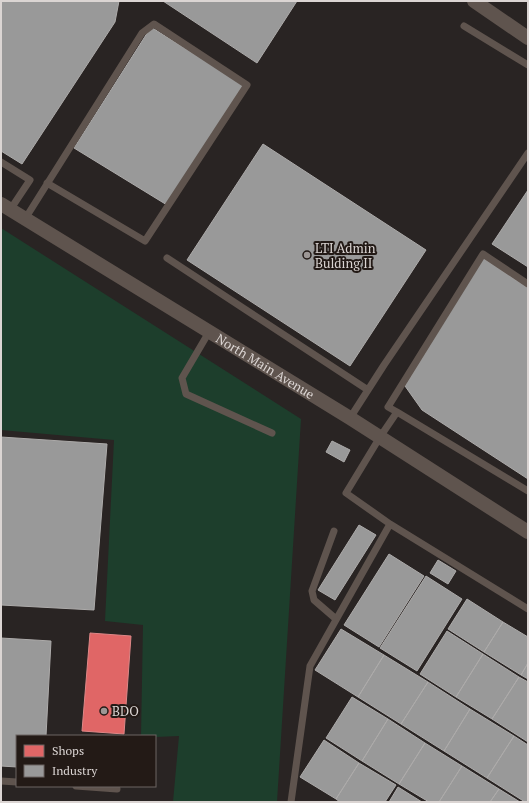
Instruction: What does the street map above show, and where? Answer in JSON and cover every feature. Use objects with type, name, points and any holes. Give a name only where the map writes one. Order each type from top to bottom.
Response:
[{"type":"street","points":[[474,1],[528,38]]},
{"type":"street","name":"North Main Avenue","points":[[6,207],[350,418],[528,532]]},
{"type":"lane","points":[[25,219],[47,183],[142,33],[154,24],[247,85],[145,241],[47,183]]},
{"type":"lane","points":[[464,26],[528,65]]},
{"type":"lane","points":[[350,418],[528,153]]},
{"type":"lane","points":[[1,162],[30,180],[6,207]]},
{"type":"lane","points":[[528,284],[483,254],[388,407],[528,491]]},
{"type":"lane","points":[[167,258],[368,390]]},
{"type":"lane","points":[[209,332],[182,378],[186,394],[272,433]]},
{"type":"lane","points":[[397,412],[346,493],[390,524],[528,609]]},
{"type":"lane","points":[[291,802],[310,666],[390,524]]},
{"type":"lane","points":[[334,532],[312,591],[314,600],[336,619]]},
{"type":"lane","points":[[1,781],[16,782]]},
{"type":"lane","points":[[96,787],[117,788]]},
{"type":"green space","points":[[1,228],[301,419],[277,802],[173,802],[179,736],[156,737],[156,735],[141,735],[143,625],[105,621],[114,440],[1,430]]},
{"type":"building: Shops","points":[[90,633],[131,636],[124,734],[82,731]]},
{"type":"building: Industry","points":[[1,1],[119,1],[115,22],[22,164],[1,151]]},
{"type":"building: Industry","points":[[163,1],[297,1],[257,63]]},
{"type":"building: Industry","points":[[151,27],[243,85],[167,205],[74,148]]},
{"type":"building: Industry","name":"LTI Admin Bulding II","points":[[263,144],[426,250],[350,366],[187,260]]},
{"type":"building: Industry","points":[[528,190],[528,267],[492,244]]},
{"type":"building: Industry","points":[[483,258],[528,288],[528,479],[422,410],[405,386]]},
{"type":"building: Industry","points":[[1,437],[107,444],[94,610],[1,605]]},
{"type":"building: Industry","points":[[332,441],[350,450],[344,462],[326,452]]},
{"type":"building: Industry","points":[[359,525],[376,535],[335,600],[318,590]]},
{"type":"building: Industry","points":[[389,554],[424,576],[379,647],[344,625]]},
{"type":"building: Industry","points":[[438,560],[456,571],[448,584],[430,573]]},
{"type":"building: Industry","points":[[426,576],[462,599],[417,671],[380,648]]},
{"type":"building: Industry","points":[[467,599],[503,622],[484,652],[448,629]]},
{"type":"building: Industry","points":[[503,622],[528,637],[528,663],[521,675],[484,652]]},
{"type":"building: Industry","points":[[341,629],[384,655],[358,697],[315,670]]},
{"type":"building: Industry","points":[[447,631],[483,654],[456,697],[420,674]]},
{"type":"building: Industry","points":[[1,638],[51,641],[46,735],[16,735],[16,767],[1,766]]},
{"type":"building: Industry","points":[[483,654],[519,677],[492,719],[456,697]]},
{"type":"building: Industry","points":[[384,655],[428,682],[401,724],[358,697]]},
{"type":"building: Industry","points":[[528,663],[528,679],[521,675]]},
{"type":"building: Industry","points":[[519,677],[528,682],[528,742],[492,719]]},
{"type":"building: Industry","points":[[428,682],[470,709],[444,751],[401,724]]},
{"type":"building: Industry","points":[[352,697],[388,719],[362,761],[326,738]]},
{"type":"building: Industry","points":[[470,709],[514,736],[487,778],[444,751]]},
{"type":"building: Industry","points":[[388,719],[425,743],[399,784],[362,761]]},
{"type":"building: Industry","points":[[514,736],[528,745],[528,802],[525,802],[487,778]]},
{"type":"building: Industry","points":[[324,740],[359,763],[336,799],[300,777]]},
{"type":"building: Industry","points":[[425,743],[462,766],[439,802],[429,802],[399,784]]},
{"type":"building: Industry","points":[[359,763],[396,785],[385,802],[340,802],[336,799]]},
{"type":"building: Industry","points":[[462,766],[499,789],[490,802],[439,802]]},
{"type":"building: Industry","points":[[398,787],[422,802],[389,802]]},
{"type":"building: Industry","points":[[499,789],[520,802],[490,802]]},
{"type":"place","name":"LTI Admin Bulding II","points":[[307,255]]},
{"type":"place","name":"BDO","points":[[104,711]]}]
